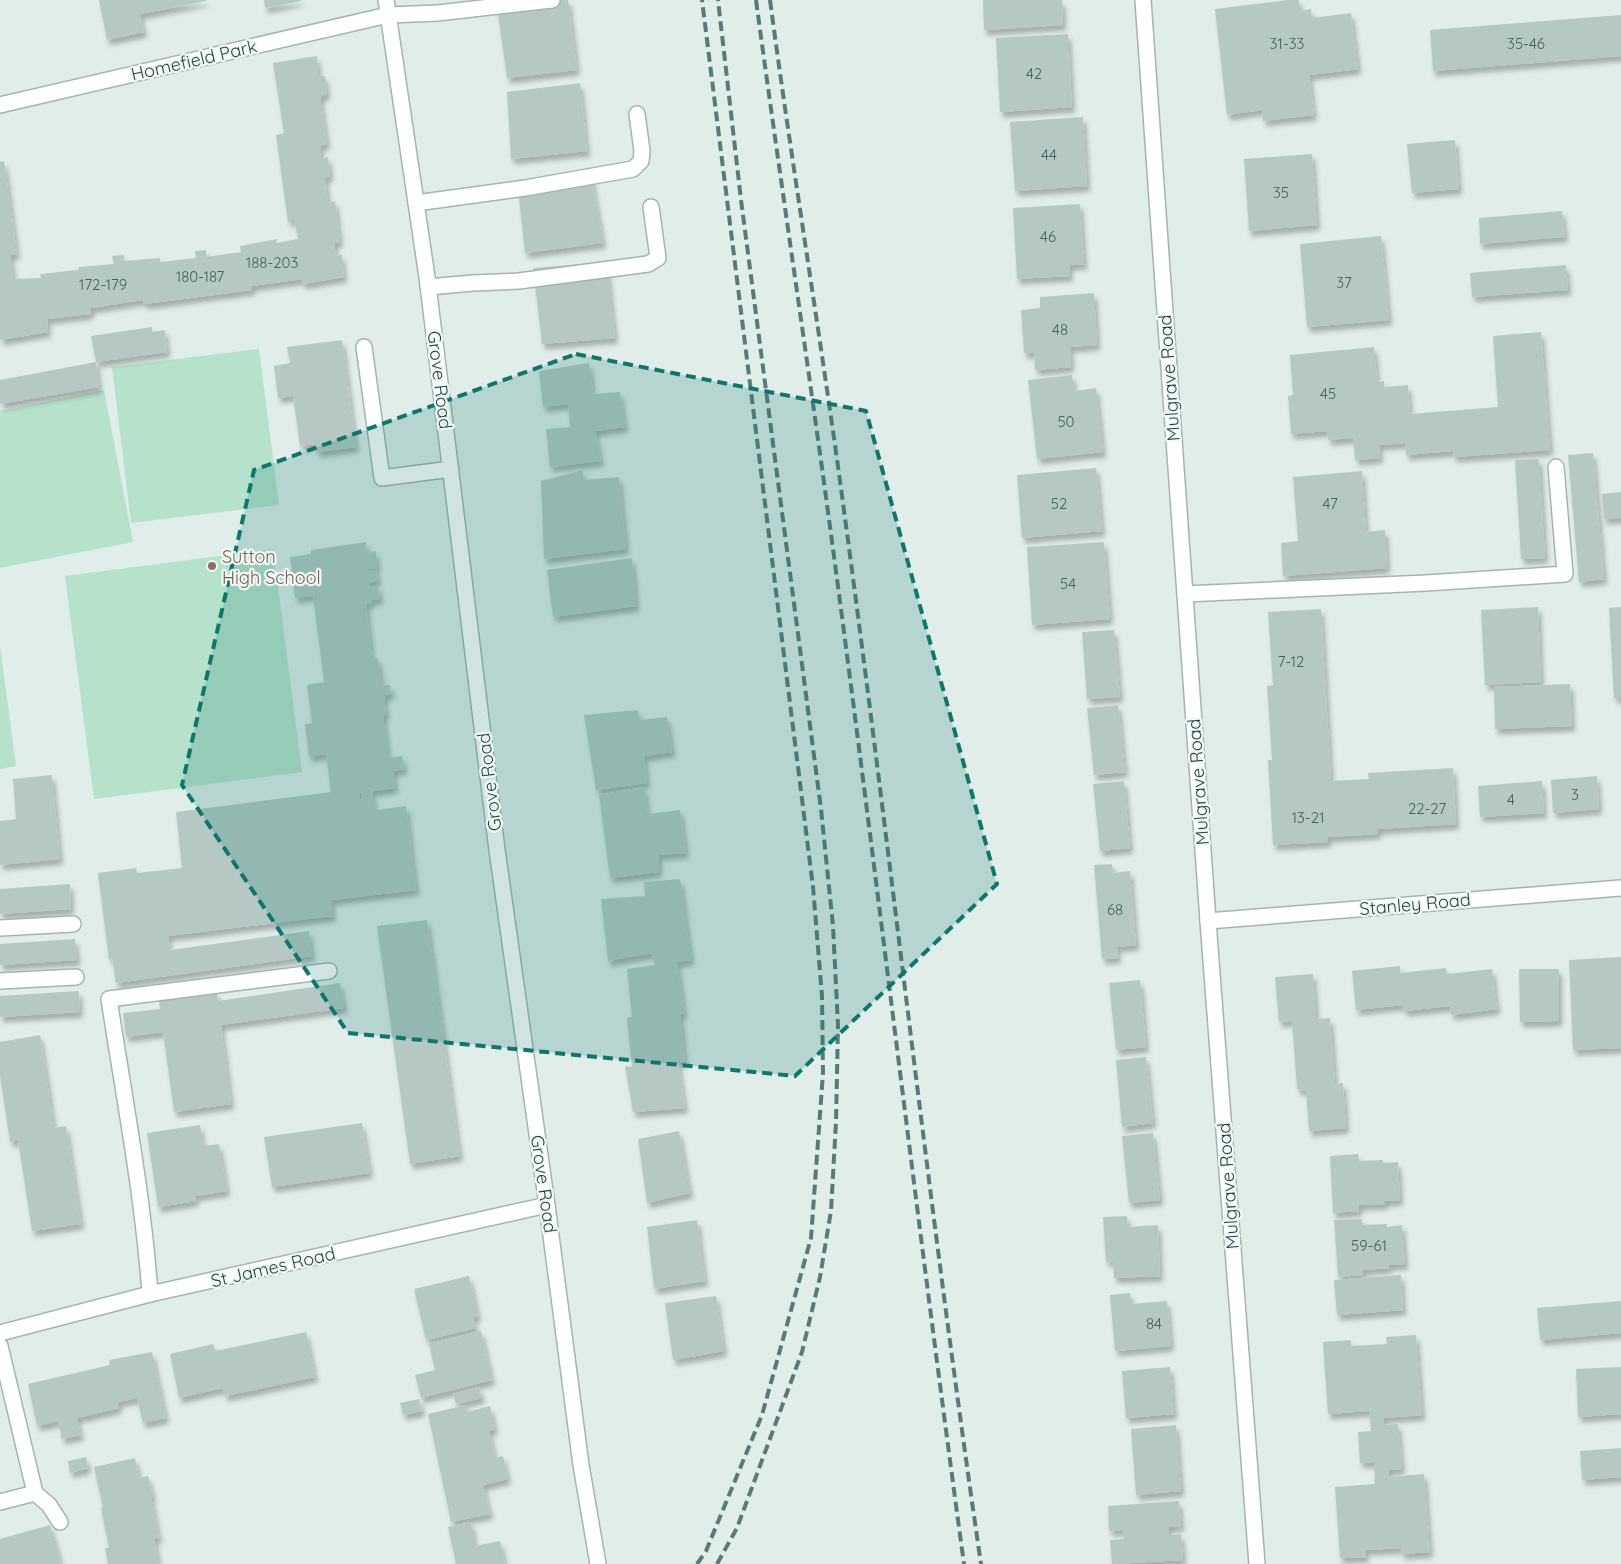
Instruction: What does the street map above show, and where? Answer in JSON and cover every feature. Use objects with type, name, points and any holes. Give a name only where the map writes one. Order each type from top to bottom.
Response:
[{"type":"street","name":"Homefield Park","points":[[0,105],[387,8],[438,13],[552,0]]},
{"type":"street","name":"Mulgrave Road","points":[[1143,0],[1208,921],[1257,1564]]},
{"type":"street","name":"Grove Road","points":[[387,8],[428,287],[497,850],[581,1465],[598,1564]]},
{"type":"street","points":[[416,203],[526,188],[633,169],[641,161],[642,151],[637,114]]},
{"type":"street","points":[[428,287],[519,281],[648,264],[658,258],[651,206]]},
{"type":"street","points":[[364,346],[382,478],[451,469]]},
{"type":"street","points":[[1185,594],[1426,583],[1565,574],[1556,468]]},
{"type":"street","name":"Stanley Road","points":[[1208,921],[1621,888]]},
{"type":"street","points":[[0,928],[73,924]]},
{"type":"street","points":[[150,1294],[147,1253],[136,1171],[109,999],[329,971]]},
{"type":"street","points":[[0,981],[76,976]]},
{"type":"street","name":"St James Road","points":[[0,1333],[150,1294],[547,1205]]},
{"type":"street","points":[[0,1346],[34,1493],[48,1505],[60,1522]]},
{"type":"street","points":[[0,1502],[34,1493]]},
{"type":"highlighted area","points":[[576,354],[866,411],[997,884],[795,1076],[348,1033],[182,785],[254,470]]},
{"type":"green space","points":[[259,349],[279,505],[131,523],[112,367]]},
{"type":"green space","points":[[104,390],[133,542],[0,568],[0,411]]},
{"type":"green space","points":[[273,549],[302,772],[94,799],[65,576]]},
{"type":"green space","points":[[0,646],[16,766],[0,769]]},
{"type":"building","points":[[99,0],[206,1],[140,14],[144,32],[107,40]]},
{"type":"building","points":[[264,0],[301,0],[301,1],[265,8]]},
{"type":"building","points":[[496,0],[568,0],[577,70],[507,78]]},
{"type":"building","points":[[983,0],[1062,0],[1063,25],[984,30]]},
{"type":"building","points":[[1299,0],[1300,11],[1311,9],[1312,18],[1351,13],[1358,69],[1309,75],[1314,115],[1263,121],[1262,110],[1227,115],[1215,9]]},
{"type":"building","points":[[1621,15],[1621,56],[1433,71],[1430,30]]},
{"type":"building","points":[[1068,34],[1072,107],[1000,112],[996,38]]},
{"type":"building","points":[[317,56],[318,76],[325,76],[327,94],[320,97],[327,144],[320,146],[321,159],[328,157],[330,176],[325,178],[328,203],[335,201],[340,242],[334,243],[336,256],[342,255],[344,277],[303,284],[302,279],[252,286],[252,290],[144,304],[143,300],[91,308],[90,314],[47,319],[48,332],[0,340],[0,162],[4,161],[17,254],[10,255],[14,279],[41,278],[40,274],[78,270],[79,267],[114,264],[112,256],[124,255],[124,261],[160,258],[160,262],[196,258],[195,251],[206,250],[206,257],[241,252],[240,246],[277,239],[276,243],[298,239],[294,219],[288,222],[276,135],[284,133],[273,63]]},
{"type":"building","points":[[580,83],[587,151],[511,159],[507,92]]},
{"type":"building","points":[[1083,117],[1087,186],[1015,191],[1010,122]]},
{"type":"building","points":[[1455,140],[1459,189],[1412,193],[1407,144]]},
{"type":"building","points":[[1312,154],[1317,225],[1249,231],[1244,159]]},
{"type":"building","points":[[590,170],[603,243],[525,253],[517,180]]},
{"type":"building","points":[[1080,204],[1084,264],[1069,265],[1070,276],[1017,279],[1013,208]]},
{"type":"building","points":[[1562,211],[1565,237],[1480,244],[1479,218]]},
{"type":"building","points":[[1381,236],[1389,320],[1307,327],[1300,244]]},
{"type":"building","points":[[606,262],[615,338],[542,344],[533,268]]},
{"type":"building","points":[[1566,265],[1568,290],[1472,297],[1470,273]]},
{"type":"building","points":[[1094,293],[1097,345],[1070,347],[1071,367],[1035,370],[1034,353],[1024,353],[1021,310],[1040,308],[1040,297]]},
{"type":"building","points":[[152,327],[152,332],[165,330],[167,352],[96,362],[91,336]]},
{"type":"building","points":[[1541,332],[1550,450],[1454,457],[1453,451],[1406,455],[1405,443],[1379,445],[1380,458],[1355,460],[1353,438],[1328,440],[1327,431],[1291,434],[1288,396],[1293,395],[1290,355],[1374,347],[1377,382],[1384,381],[1384,387],[1408,385],[1410,414],[1498,407],[1493,336]]},
{"type":"building","points":[[342,340],[356,447],[317,452],[315,444],[300,446],[293,396],[278,398],[274,366],[290,363],[287,347]]},
{"type":"building","points":[[96,362],[99,387],[0,404],[0,380]]},
{"type":"building","points":[[589,363],[593,394],[620,392],[625,427],[595,431],[601,461],[550,467],[546,429],[570,427],[568,404],[543,407],[539,371]]},
{"type":"building","points":[[1072,375],[1074,391],[1096,388],[1103,452],[1037,459],[1028,380]]},
{"type":"building","points":[[1593,453],[1604,579],[1579,582],[1568,455]]},
{"type":"building","points":[[1539,459],[1545,558],[1521,559],[1515,460]]},
{"type":"building","points":[[1096,468],[1102,531],[1022,538],[1017,475]]},
{"type":"building","points":[[583,470],[583,480],[619,477],[626,549],[544,559],[541,481]]},
{"type":"building","points":[[1362,471],[1366,532],[1385,530],[1387,568],[1283,576],[1281,543],[1298,541],[1293,477]]},
{"type":"building","points":[[1621,492],[1621,518],[1604,519],[1602,494]]},
{"type":"building","points":[[366,542],[367,553],[376,551],[377,568],[369,570],[376,570],[378,581],[370,583],[370,587],[378,586],[380,599],[371,600],[372,603],[366,604],[372,659],[378,658],[382,686],[390,685],[391,694],[384,695],[386,716],[383,716],[388,754],[390,754],[391,758],[402,756],[404,769],[393,771],[395,788],[359,793],[361,803],[333,807],[362,803],[361,794],[372,792],[375,810],[406,806],[416,890],[331,900],[333,916],[168,936],[170,950],[309,931],[312,956],[116,983],[112,958],[109,960],[98,873],[136,868],[137,873],[182,868],[176,812],[331,792],[326,754],[309,757],[305,724],[312,723],[307,685],[324,682],[313,596],[295,598],[290,557],[311,554],[311,550]]},
{"type":"building","points":[[1104,542],[1110,619],[1032,625],[1027,547]]},
{"type":"building","points":[[632,558],[636,606],[553,617],[547,570]]},
{"type":"building","points":[[1538,607],[1541,682],[1485,685],[1481,610]]},
{"type":"building","points":[[1621,607],[1621,698],[1614,698],[1609,608]]},
{"type":"building","points":[[1321,609],[1331,781],[1369,779],[1368,773],[1453,768],[1456,824],[1378,829],[1378,834],[1328,837],[1328,842],[1273,845],[1268,760],[1272,760],[1267,686],[1273,685],[1268,612]]},
{"type":"building","points":[[1114,630],[1120,697],[1087,699],[1082,632]]},
{"type":"building","points":[[1570,684],[1572,726],[1495,729],[1494,687]]},
{"type":"building","points":[[1118,705],[1125,772],[1094,775],[1087,708]]},
{"type":"building","points":[[638,710],[639,720],[667,717],[672,752],[644,756],[647,783],[596,790],[584,715]]},
{"type":"building","points":[[52,775],[60,859],[0,865],[0,821],[16,819],[13,779]]},
{"type":"building","points":[[1597,776],[1599,809],[1553,813],[1551,780]]},
{"type":"building","points":[[1124,781],[1130,848],[1100,851],[1093,784]]},
{"type":"building","points":[[1542,781],[1544,813],[1480,817],[1478,786]]},
{"type":"building","points":[[644,787],[648,814],[680,810],[686,853],[659,855],[659,872],[610,878],[599,795]]},
{"type":"building","points":[[1112,864],[1113,873],[1130,871],[1136,945],[1117,947],[1118,958],[1102,959],[1094,865]]},
{"type":"building","points":[[680,879],[691,960],[677,962],[684,1013],[680,1014],[685,1062],[678,1062],[685,1108],[633,1112],[625,1066],[632,1067],[627,1018],[632,1017],[627,969],[655,965],[652,953],[608,961],[601,899],[645,896],[644,882]]},
{"type":"building","points":[[70,884],[71,909],[0,914],[0,889]]},
{"type":"building","points":[[427,920],[460,1156],[410,1164],[377,926]]},
{"type":"building","points":[[75,939],[77,960],[0,965],[0,944]]},
{"type":"building","points":[[1621,957],[1621,1048],[1573,1050],[1569,960]]},
{"type":"building","points":[[1400,966],[1400,973],[1446,968],[1447,974],[1492,969],[1497,1009],[1451,1015],[1450,1006],[1404,1011],[1403,1005],[1356,1010],[1352,971]]},
{"type":"building","points":[[1519,969],[1559,969],[1559,1021],[1520,1022]]},
{"type":"building","points":[[1313,974],[1316,1019],[1330,1018],[1335,1084],[1343,1083],[1346,1128],[1309,1131],[1306,1091],[1297,1089],[1292,1021],[1279,1022],[1275,977]]},
{"type":"building","points":[[1140,980],[1146,1047],[1116,1050],[1109,983]]},
{"type":"building","points":[[340,983],[344,1008],[221,1025],[231,1104],[174,1112],[163,1032],[126,1037],[123,1013],[160,1009],[159,1001],[217,992],[218,1001]]},
{"type":"building","points":[[79,991],[80,1012],[0,1017],[0,996]]},
{"type":"building","points":[[40,1035],[54,1128],[66,1126],[81,1224],[32,1231],[18,1140],[10,1142],[0,1076],[0,1042]]},
{"type":"building","points":[[1146,1057],[1153,1123],[1122,1127],[1116,1060]]},
{"type":"building","points":[[362,1123],[370,1173],[272,1187],[264,1137]]},
{"type":"building","points":[[200,1125],[203,1146],[219,1144],[227,1191],[195,1196],[196,1201],[158,1207],[147,1133]]},
{"type":"building","points":[[679,1131],[690,1193],[647,1203],[638,1139]]},
{"type":"building","points":[[1153,1133],[1160,1200],[1129,1203],[1122,1136]]},
{"type":"building","points":[[1358,1154],[1359,1161],[1383,1160],[1383,1163],[1398,1162],[1400,1200],[1385,1201],[1385,1204],[1359,1205],[1359,1211],[1333,1213],[1330,1156]]},
{"type":"building","points":[[1127,1216],[1128,1227],[1158,1225],[1160,1276],[1114,1278],[1113,1261],[1106,1262],[1103,1217]]},
{"type":"building","points":[[1362,1219],[1362,1225],[1387,1224],[1387,1227],[1402,1225],[1405,1264],[1389,1265],[1389,1268],[1363,1270],[1363,1275],[1338,1277],[1334,1220]]},
{"type":"building","points":[[697,1220],[705,1281],[654,1289],[647,1227]]},
{"type":"building","points":[[1401,1275],[1403,1310],[1337,1315],[1334,1280]]},
{"type":"building","points":[[469,1276],[478,1316],[473,1317],[476,1328],[426,1340],[414,1289]]},
{"type":"building","points":[[1130,1293],[1131,1304],[1167,1301],[1171,1346],[1115,1351],[1110,1295]]},
{"type":"building","points":[[716,1296],[724,1351],[673,1360],[665,1303]]},
{"type":"building","points":[[1621,1301],[1621,1333],[1540,1340],[1537,1308]]},
{"type":"building","points":[[481,1331],[492,1380],[421,1398],[415,1375],[435,1370],[429,1344]]},
{"type":"building","points":[[306,1332],[315,1377],[225,1396],[223,1388],[179,1398],[170,1354],[213,1344],[215,1351]]},
{"type":"building","points":[[1416,1335],[1422,1415],[1383,1418],[1384,1425],[1398,1424],[1402,1469],[1389,1470],[1389,1477],[1424,1474],[1430,1552],[1401,1554],[1402,1548],[1365,1550],[1366,1557],[1340,1558],[1335,1487],[1375,1484],[1374,1462],[1360,1463],[1358,1432],[1371,1431],[1369,1411],[1328,1414],[1323,1342],[1351,1340],[1351,1346],[1387,1344],[1386,1337]]},
{"type":"building","points":[[152,1352],[166,1418],[143,1423],[137,1398],[118,1402],[119,1408],[77,1418],[81,1435],[62,1439],[58,1421],[37,1426],[28,1384],[110,1365],[109,1360]]},
{"type":"building","points":[[1170,1367],[1174,1414],[1126,1418],[1122,1371]]},
{"type":"building","points":[[1621,1367],[1621,1414],[1578,1417],[1576,1369]]},
{"type":"building","points":[[479,1387],[482,1398],[456,1404],[453,1394]]},
{"type":"building","points":[[419,1399],[422,1411],[403,1415],[400,1403]]},
{"type":"building","points":[[466,1405],[467,1412],[490,1406],[495,1429],[489,1431],[495,1458],[503,1456],[508,1479],[483,1485],[490,1514],[451,1522],[428,1414]]},
{"type":"building","points":[[1176,1425],[1181,1491],[1136,1495],[1131,1429]]},
{"type":"building","points":[[1621,1448],[1621,1477],[1582,1480],[1580,1451]]},
{"type":"building","points":[[86,1457],[88,1468],[70,1473],[68,1461]]},
{"type":"building","points":[[135,1458],[139,1478],[148,1476],[153,1497],[151,1497],[159,1538],[154,1539],[159,1564],[108,1564],[105,1548],[109,1548],[101,1508],[103,1507],[94,1467]]},
{"type":"building","points":[[1179,1501],[1181,1526],[1168,1527],[1169,1535],[1181,1534],[1183,1560],[1112,1564],[1110,1540],[1124,1539],[1123,1530],[1109,1531],[1108,1506]]},
{"type":"building","points":[[471,1522],[475,1546],[500,1541],[505,1564],[456,1564],[448,1527]]},
{"type":"building","points":[[50,1525],[61,1564],[0,1564],[0,1539]]},
{"type":"railway","points":[[697,1564],[706,1551],[762,1415],[811,1238],[823,1073],[822,996],[813,887],[702,0]]},
{"type":"railway","points":[[717,1564],[737,1528],[802,1352],[820,1277],[831,1211],[836,1122],[838,1025],[833,926],[821,809],[741,200],[718,0]]},
{"type":"railway","points":[[756,0],[831,534],[964,1564]]},
{"type":"railway","points":[[770,0],[845,518],[945,1303],[981,1564]]},
{"type":"place","name":"Sutton High School","points":[[212,566]]}]
